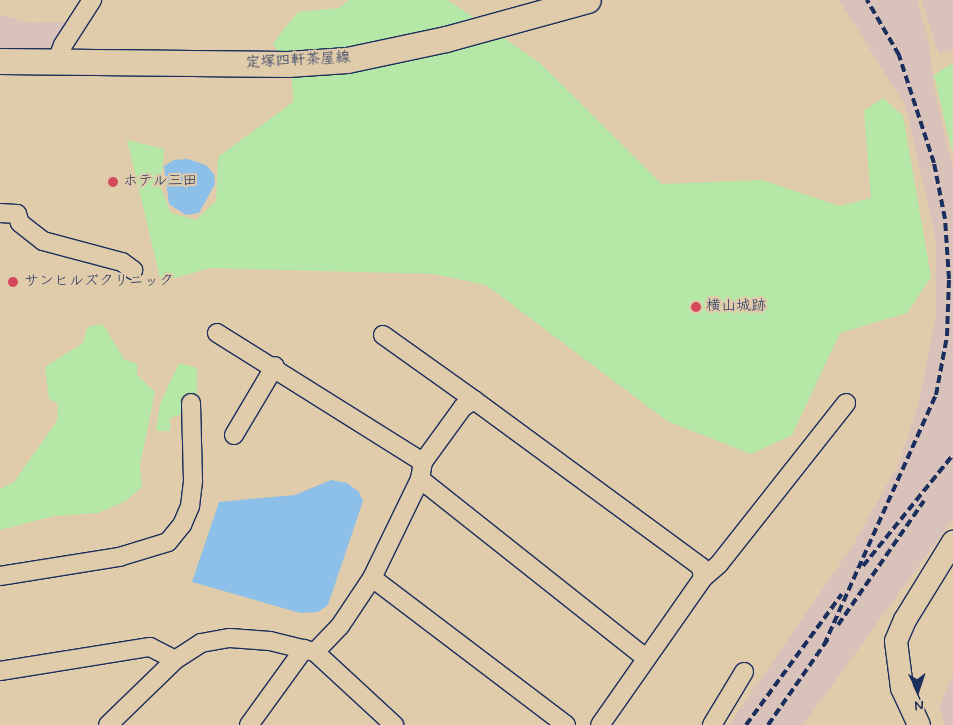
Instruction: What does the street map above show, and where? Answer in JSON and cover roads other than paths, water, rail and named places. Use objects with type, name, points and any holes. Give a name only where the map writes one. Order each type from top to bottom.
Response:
[{"type":"main road","name":"定塚四軒茶屋線","points":[[0,61],[278,64],[347,60],[446,39],[588,0]]},
{"type":"street","points":[[56,63],[63,45],[92,0]]},
{"type":"street","points":[[0,213],[17,214],[20,223],[43,241],[122,262],[133,270]]},
{"type":"street","points":[[216,333],[274,366],[422,471],[646,658]]},
{"type":"street","points":[[382,335],[685,553],[701,567],[703,578]]},
{"type":"street","points":[[234,435],[274,366]]},
{"type":"street","points":[[250,725],[309,650],[340,626],[372,578],[422,471],[463,407],[474,400]]},
{"type":"street","points":[[0,576],[119,557],[168,542],[182,525],[190,506],[193,480],[191,403]]},
{"type":"street","points":[[600,725],[703,578],[719,564],[846,403]]},
{"type":"street","points":[[919,725],[902,688],[896,641],[904,620],[953,542]]},
{"type":"street","points":[[372,578],[566,725]]},
{"type":"street","points":[[108,725],[175,660],[201,643],[230,638],[309,650],[394,725]]},
{"type":"street","points":[[0,671],[150,647],[175,660]]},
{"type":"street","points":[[712,725],[744,672]]},
{"type":"water","points":[[188,159],[206,165],[214,174],[215,184],[199,213],[186,215],[169,204],[164,166],[174,160]]},
{"type":"water","points":[[331,480],[347,483],[359,492],[363,501],[328,605],[318,612],[300,613],[192,582],[219,502],[295,495]]},
{"type":"railway","points":[[824,645],[936,395],[947,336],[949,279],[945,219],[934,163],[899,55],[867,0]]},
{"type":"railway","points":[[863,566],[953,455]]},
{"type":"railway","points":[[838,625],[924,501]]},
{"type":"railway","points":[[746,725],[842,594]]},
{"type":"railway","points":[[768,725],[828,639]]},
{"type":"place","name":"ホテル三田","points":[[113,182]]},
{"type":"place","name":"サンヒルズクリニック","points":[[13,282]]},
{"type":"place","name":"横山城跡","points":[[696,307]]}]
